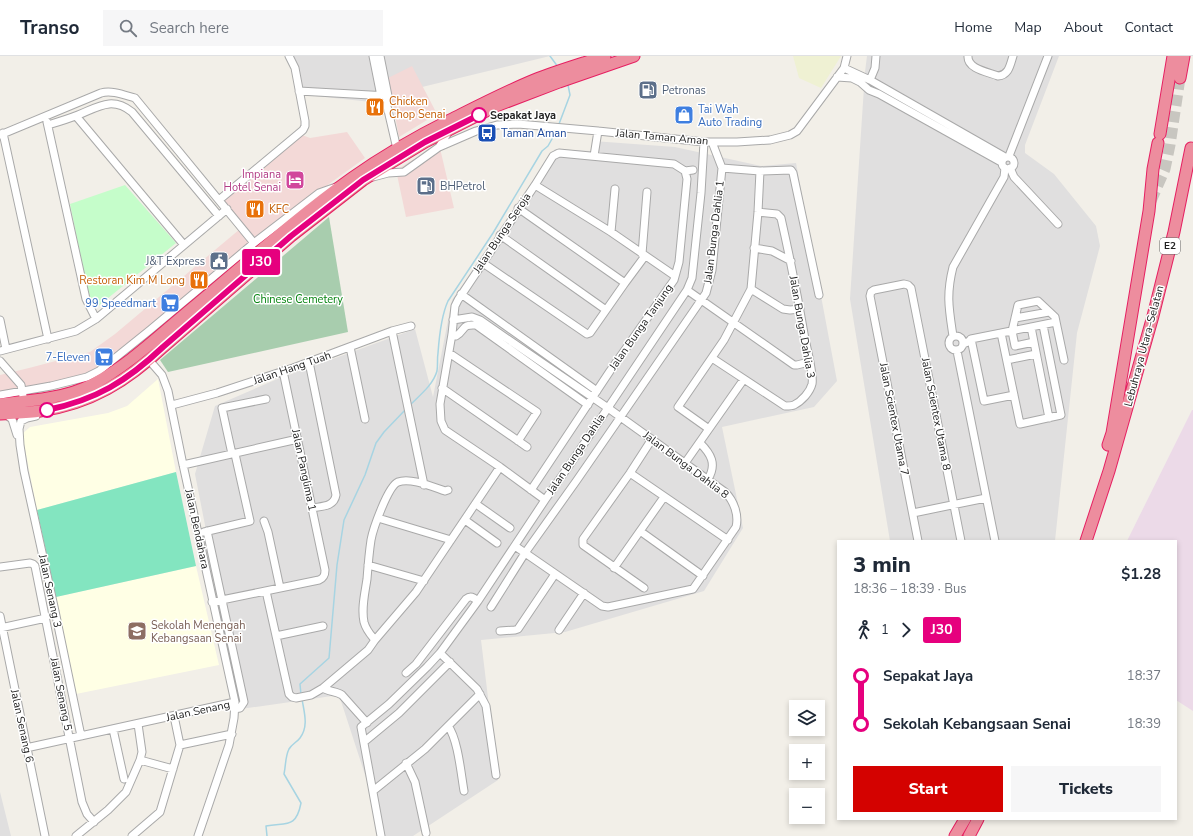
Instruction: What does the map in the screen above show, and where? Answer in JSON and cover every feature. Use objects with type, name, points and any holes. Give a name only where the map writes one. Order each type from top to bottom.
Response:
[{"type":"highway","points":[[570,73],[604,56]]},
{"type":"highway","points":[[2,410],[23,397],[63,395],[93,384],[128,362],[296,220],[343,185],[397,148],[484,103],[533,81],[556,77],[634,56]]},
{"type":"highway","name":"Lebuhraya Utara–Selatan","points":[[1079,540],[1111,436],[1150,206],[1153,169],[1173,56]]},
{"type":"highway","points":[[1180,78],[1184,56]]},
{"type":"highway","points":[[2,410],[39,411],[70,405],[94,396],[116,384],[149,360],[291,236],[363,180],[425,142],[556,77]]},
{"type":"highway","name":"Lebuhraya Utara–Selatan","points":[[1086,540],[1109,471],[1153,316],[1174,232],[1191,148]]},
{"type":"highway","points":[[247,262],[254,250],[254,242]]},
{"type":"highway","points":[[955,836],[964,820]]},
{"type":"highway","points":[[960,836],[968,820]]},
{"type":"highway","points":[[969,836],[977,820]]},
{"type":"street","points":[[219,200],[303,130],[305,126],[295,68],[289,56]]},
{"type":"street","points":[[373,56],[388,102],[387,106],[397,148]]},
{"type":"street","points":[[380,56],[385,96]]},
{"type":"street","name":"Jalan Taman Aman","points":[[439,147],[476,131],[497,125],[518,124],[704,142],[770,140],[790,135],[797,131],[844,68],[848,56]]},
{"type":"street","points":[[876,56],[875,68],[870,80],[873,88],[879,94]]},
{"type":"street","points":[[968,56],[968,61],[972,66],[998,76],[1007,73],[1013,56]]},
{"type":"street","points":[[953,336],[948,297],[953,267],[1004,177],[1006,162],[1048,56]]},
{"type":"street","points":[[844,68],[870,80],[1006,162],[1014,177],[1058,224]]},
{"type":"street","points":[[837,77],[852,78],[860,82],[869,90],[1006,162]]},
{"type":"street","points":[[299,91],[385,96]]},
{"type":"street","points":[[48,339],[2,134],[97,94],[105,92],[116,93],[135,98],[254,242]]},
{"type":"street","points":[[48,125],[108,103],[127,108],[220,216]]},
{"type":"street","points":[[45,116],[86,299],[96,319]]},
{"type":"street","points":[[76,116],[184,245]]},
{"type":"street","points":[[363,180],[380,175],[404,172],[439,147],[448,131]]},
{"type":"street","points":[[594,156],[598,131]]},
{"type":"street","name":"Jalan Bunga Dahlia","points":[[364,724],[389,704],[440,653],[478,601],[687,290],[692,278],[701,193],[704,142]]},
{"type":"street","name":"Jalan Bunga Dahlia 1","points":[[491,607],[525,553],[702,300],[708,286],[712,270],[722,168],[712,142]]},
{"type":"street","name":"Jalan Bunga Seroja","points":[[500,467],[446,431],[441,421],[440,404],[442,388],[449,354],[455,306],[461,294],[555,154],[559,153],[674,164],[685,171]]},
{"type":"street","points":[[722,168],[760,171],[791,170],[794,173],[819,295]]},
{"type":"street","points":[[685,171],[693,170]]},
{"type":"street","name":"Jalan Bunga Tanjung","points":[[531,490],[674,280],[679,262],[687,179],[685,171]]},
{"type":"street","points":[[709,429],[678,407],[734,323],[750,289],[758,212],[760,171]]},
{"type":"street","points":[[0,395],[23,397],[51,386],[87,377],[99,371],[254,242],[319,193],[327,189],[343,185]]},
{"type":"street","points":[[535,185],[611,232],[675,276]]},
{"type":"street","points":[[611,232],[615,189]]},
{"type":"street","points":[[483,263],[584,332],[590,333],[643,255],[647,192]]},
{"type":"street","points":[[518,208],[625,283]]},
{"type":"street","points":[[0,320],[3,350],[76,331],[96,319],[227,209]]},
{"type":"street","name":"Jalan Bunga Dahlia 3","points":[[712,358],[785,406],[794,405],[810,390],[812,378],[791,261],[781,218],[777,214],[758,212]]},
{"type":"street","points":[[500,235],[606,310]]},
{"type":"street","points":[[754,248],[772,251],[791,261]]},
{"type":"street","name":"Jalan Scientex Utama 8","points":[[870,296],[871,292],[874,290],[904,284],[908,284],[911,288],[961,540]]},
{"type":"street","points":[[750,289],[783,309],[800,309]]},
{"type":"street","points":[[687,290],[794,365],[809,362]]},
{"type":"street","points":[[461,294],[595,394]]},
{"type":"street","name":"Jalan Scientex Utama 7","points":[[870,296],[918,540]]},
{"type":"street","points":[[1034,342],[1015,346],[1012,331],[1018,305],[1038,301],[1055,318],[1064,360]]},
{"type":"street","points":[[1015,318],[1049,312]]},
{"type":"street","points":[[453,320],[472,317],[480,320],[595,394]]},
{"type":"street","points":[[953,336],[957,336],[962,341],[968,342],[971,339],[1056,322]]},
{"type":"street","points":[[452,334],[456,336],[465,326],[469,324],[476,325],[588,405]]},
{"type":"street","points":[[1001,333],[1020,424],[1061,415],[1043,325]]},
{"type":"street","name":"Jalan Hang Tuah","points":[[172,405],[217,393],[309,362],[392,331],[411,326]]},
{"type":"street","points":[[1030,327],[1049,418]]},
{"type":"street","points":[[392,331],[424,485]]},
{"type":"street","points":[[953,336],[948,342],[948,346],[951,349],[957,350],[961,348],[962,341]]},
{"type":"street","points":[[971,339],[984,401],[1014,395]]},
{"type":"street","points":[[350,347],[365,419]]},
{"type":"street","points":[[957,350],[995,540]]},
{"type":"street","points":[[449,354],[537,412],[518,441]]},
{"type":"street","points":[[1006,360],[1036,354]]},
{"type":"street","name":"Jalan Bendahara","points":[[149,360],[164,378],[172,405],[183,465],[234,706]]},
{"type":"street","points":[[0,361],[21,385],[23,397]]},
{"type":"street","points":[[309,362],[336,495],[335,500],[331,504],[312,508]]},
{"type":"street","name":"Jalan Panglima 1","points":[[280,588],[319,580],[324,577],[325,570],[283,371]]},
{"type":"street","points":[[685,463],[744,379]]},
{"type":"street","points":[[442,388],[527,447]]},
{"type":"street","name":"Jalan Bunga Dahlia 8","points":[[515,546],[602,606],[608,607],[693,589],[736,527],[735,506],[731,497],[608,408],[595,394]]},
{"type":"street","points":[[198,533],[250,521],[222,408],[266,399]]},
{"type":"street","name":"Jalan Senang 3","points":[[70,405],[59,410],[27,418],[21,422],[19,429],[24,471],[81,736]]},
{"type":"street","name":"Jalan Senang 3","points":[[2,410],[12,419],[20,445]]},
{"type":"street","points":[[183,465],[298,439]]},
{"type":"street","points":[[644,588],[583,545],[583,539],[630,473],[652,439]]},
{"type":"street","points":[[700,442],[712,460],[713,468],[708,479]]},
{"type":"street","points":[[266,591],[276,636],[297,696],[311,695],[323,688],[368,650],[424,581],[500,467],[545,500]]},
{"type":"street","points":[[630,473],[728,540]]},
{"type":"street","points":[[375,640],[368,632],[364,621],[368,565],[371,539],[390,490],[395,483],[407,480],[445,491],[448,490]]},
{"type":"street","points":[[614,568],[664,497]]},
{"type":"street","points":[[913,513],[986,498]]},
{"type":"street","points":[[476,504],[510,528]]},
{"type":"street","points":[[378,518],[452,540]]},
{"type":"street","points":[[465,520],[497,543]]},
{"type":"street","points":[[212,602],[280,588],[268,532],[264,521]]},
{"type":"street","points":[[207,531],[244,702],[240,708],[234,706]]},
{"type":"street","points":[[640,531],[703,576]]},
{"type":"street","name":"Jalan Senang 5","points":[[0,567],[30,563],[35,566],[82,802],[87,814],[94,822]]},
{"type":"street","points":[[368,565],[424,581]]},
{"type":"street","points":[[500,631],[518,629],[555,574]]},
{"type":"street","points":[[559,630],[584,593]]},
{"type":"street","points":[[406,673],[416,664],[466,599],[472,597],[478,601]]},
{"type":"street","name":"Jalan Senang 6","points":[[0,616],[1,627],[45,836]]},
{"type":"street","points":[[1,627],[46,618]]},
{"type":"street","points":[[276,636],[323,626]]},
{"type":"street","points":[[440,653],[477,689],[486,706],[496,775]]},
{"type":"street","points":[[364,742],[399,713],[450,662]]},
{"type":"street","points":[[323,688],[340,693],[364,724],[361,729],[381,836]]},
{"type":"street","points":[[373,791],[425,749],[480,694]]},
{"type":"street","name":"Jalan Senang","points":[[26,748],[174,716],[234,706],[232,734],[198,836]]},
{"type":"street","points":[[132,836],[160,812],[180,745],[174,716]]},
{"type":"street","points":[[76,836],[108,810],[126,792],[140,760],[142,749],[138,724]]},
{"type":"street","points":[[448,726],[452,731],[455,740],[464,792]]},
{"type":"street","points":[[113,729],[124,779]]},
{"type":"street","points":[[180,745],[232,734]]},
{"type":"street","points":[[140,760],[173,769]]},
{"type":"street","points":[[406,763],[415,782],[426,833]]},
{"type":"shaded area","points":[[287,56],[550,56],[393,94],[371,102],[297,94],[291,65]]},
{"type":"shaded area","points":[[793,56],[841,56],[821,88],[799,78]]},
{"type":"shaded area","points":[[867,56],[1059,56],[1025,145],[1025,153],[1054,174],[1096,226],[1100,246],[1077,333],[1055,540],[890,540],[850,299]]},
{"type":"shaded area","points":[[412,66],[437,114],[399,137],[388,78]]},
{"type":"shaded area","points":[[347,132],[365,158],[254,238],[223,201],[302,135],[310,138]]},
{"type":"shaded area","points":[[593,141],[675,147],[761,166],[796,163],[837,381],[814,407],[722,427],[743,528],[704,591],[565,632],[481,640],[498,780],[413,836],[385,836],[339,695],[241,709],[195,474],[215,406],[275,380],[415,329],[433,397],[452,300],[555,149],[591,151]]},
{"type":"shaded area","points":[[439,144],[454,208],[406,217],[396,170]]},
{"type":"shaded area","points":[[240,229],[251,242],[98,370],[86,375],[0,393],[0,375],[90,352],[115,334]]},
{"type":"shaded area","points":[[158,379],[176,472],[37,510],[22,434],[30,427],[108,413],[127,406]]},
{"type":"shaded area","points":[[1193,410],[1193,711],[1177,701],[1177,540],[1127,540]]},
{"type":"shaded area","name":"Sekolah Menengah Kebangsaan Senai","points":[[196,566],[219,665],[76,694],[56,597]]},
{"type":"shaded area","points":[[0,792],[11,836],[0,836]]},
{"type":"green space","points":[[125,185],[176,243],[97,307],[89,298],[70,204]]},
{"type":"green space","name":"Chinese Cemetery","points":[[329,217],[348,332],[168,372],[160,360]]},
{"type":"green space","points":[[176,472],[196,566],[56,597],[37,510]]},
{"type":"waterway","points":[[550,56],[558,67]]},
{"type":"waterway","points":[[559,124],[570,95],[568,85]]},
{"type":"waterway","points":[[410,405],[422,394],[432,381],[437,371],[441,327],[448,301],[493,233],[542,151],[548,146],[557,130]]},
{"type":"waterway","points":[[301,695],[300,684],[329,658],[337,565],[344,520],[365,475],[376,443],[384,432],[406,409]]},
{"type":"waterway","points":[[267,836],[266,826],[289,823],[293,821],[299,811],[301,803],[284,774],[289,749],[300,738],[304,729],[305,719],[302,699]]},
{"type":"tunnel","points":[[1151,201],[1165,169],[1180,78]]},
{"type":"bus line","name":"J30","points":[[47,410],[70,405],[94,396],[116,384],[149,360],[291,236],[363,180],[425,142],[479,115]]},
{"type":"place","name":"Petronas","points":[[648,90]]},
{"type":"place","name":"Chicken Chop Senai","points":[[375,107]]},
{"type":"place","name":"Sepakat Jaya","points":[[479,115]]},
{"type":"place","name":"Tai Wah Auto Trading","points":[[684,115]]},
{"type":"place","name":"Taman Aman","points":[[487,133]]},
{"type":"place","name":"Impiana Hotel Senai","points":[[295,180]]},
{"type":"place","name":"BHPetrol","points":[[426,186]]},
{"type":"place","name":"KFC","points":[[255,209]]},
{"type":"place","name":"J&T Express","points":[[219,261]]},
{"type":"place","name":"Restoran Kim M Long","points":[[199,280]]},
{"type":"place","name":"99 Speedmart","points":[[170,303]]},
{"type":"place","name":"7-Eleven","points":[[104,357]]},
{"type":"place","name":"Sekolah Menengah Kebangsaan Senai","points":[[137,631]]}]
